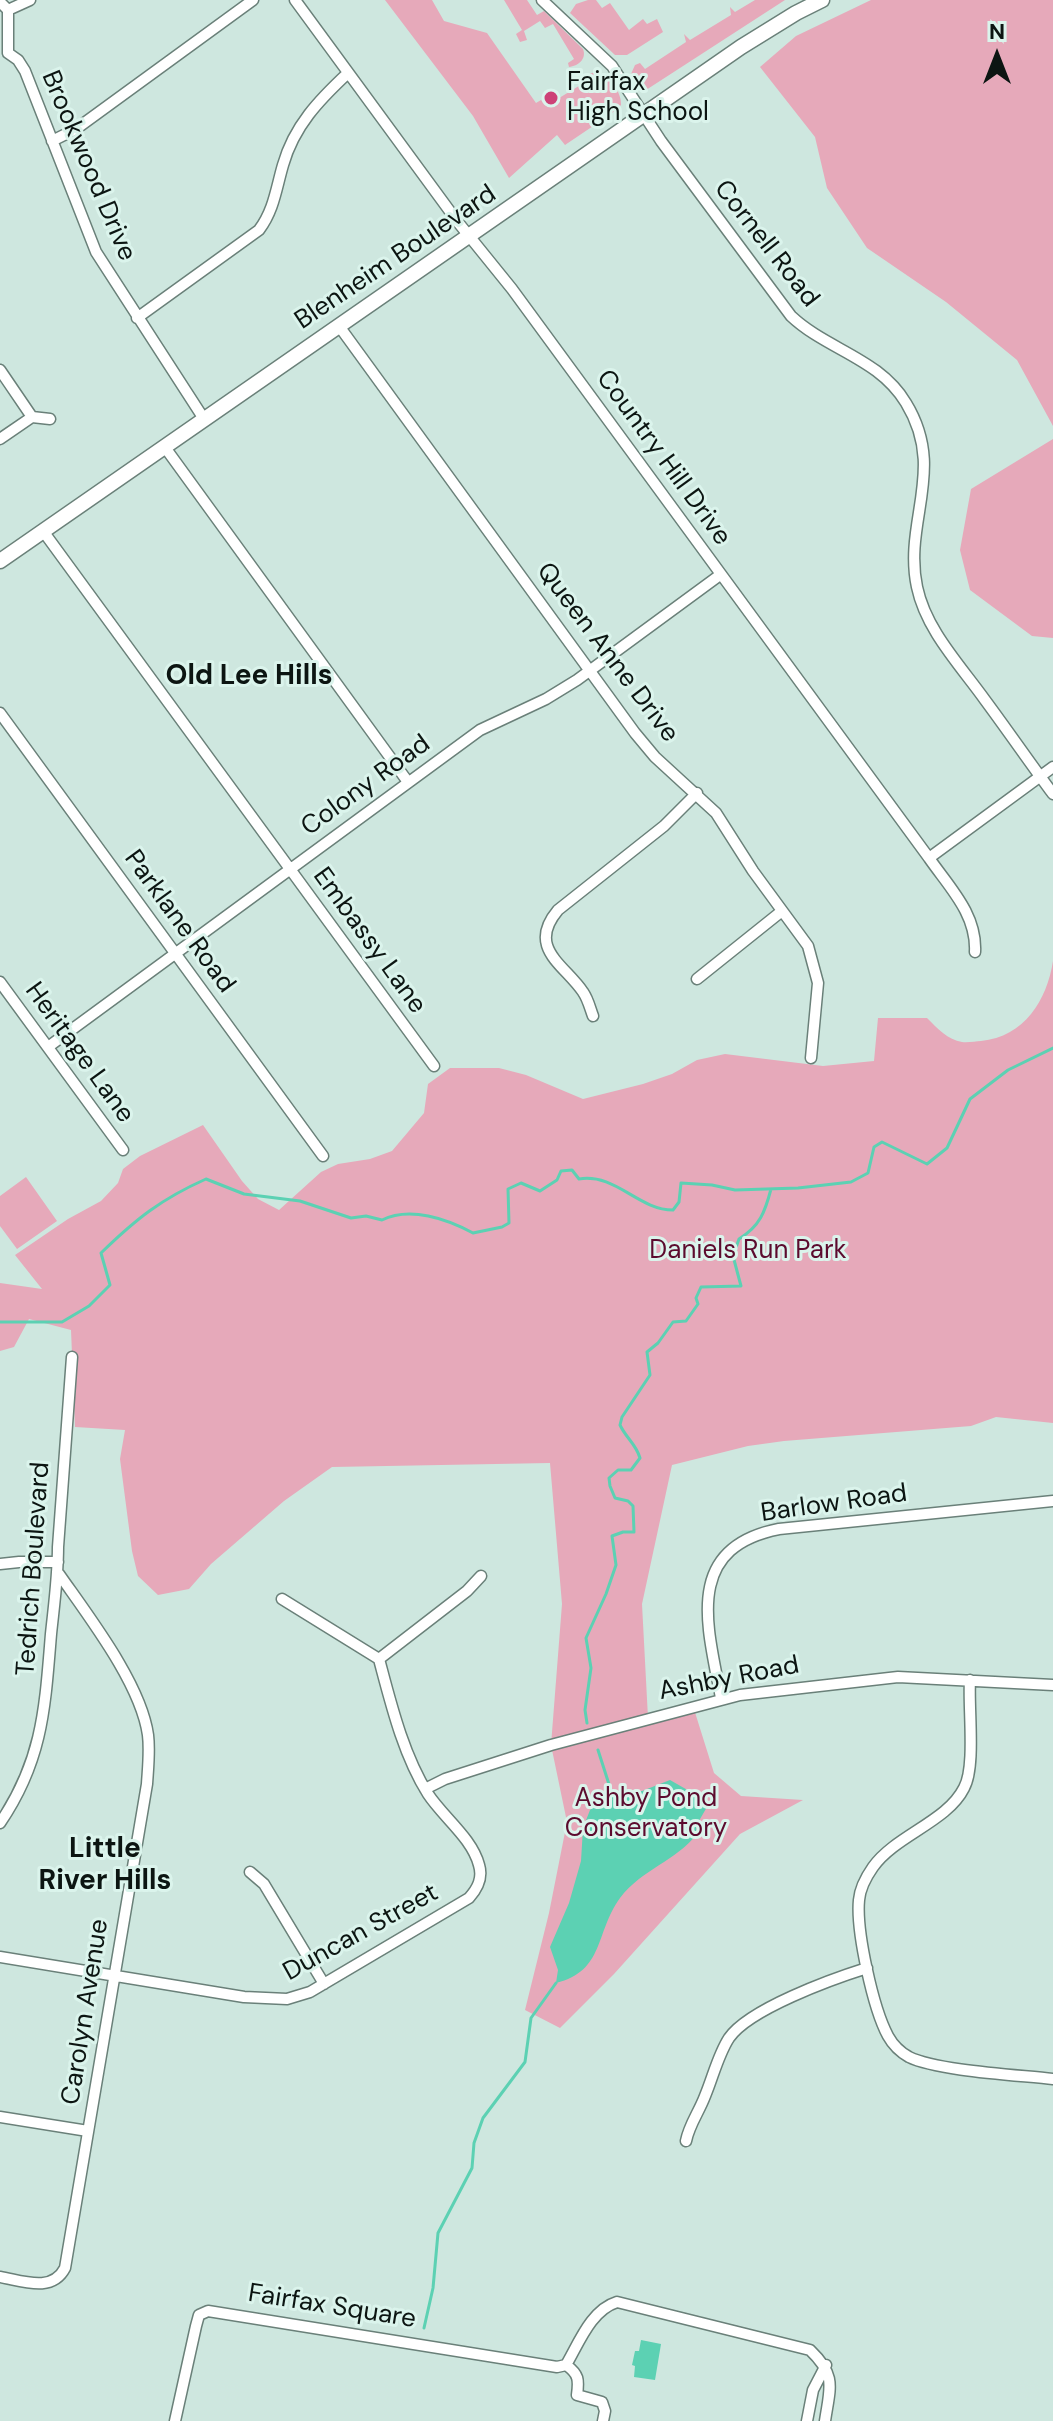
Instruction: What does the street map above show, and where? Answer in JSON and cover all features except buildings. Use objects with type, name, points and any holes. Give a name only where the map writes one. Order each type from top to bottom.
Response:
[{"type":"main road","name":"Blenheim Boulevard","points":[[0,561],[741,47],[822,0]]},
{"type":"street","points":[[4,56],[4,6],[30,0]]},
{"type":"street","points":[[52,141],[76,129],[253,0]]},
{"type":"street","name":"Country Hill Drive","points":[[295,0],[512,289],[929,858],[968,913],[974,929],[975,952]]},
{"type":"street","name":"Cornell Road","points":[[542,0],[612,66],[699,194],[791,316],[812,333],[876,369],[906,403],[918,430],[925,464],[914,562],[922,604],[940,638],[1053,794]]},
{"type":"street","name":"Brookwood Drive","points":[[4,56],[18,60],[25,71],[96,252],[204,419]]},
{"type":"street","points":[[137,318],[259,230],[272,210],[283,165],[299,129],[318,101],[348,73]]},
{"type":"street","name":"Queen Anne Drive","points":[[339,326],[644,745],[697,793],[722,821],[808,946],[817,971],[818,993],[811,1058]]},
{"type":"street","points":[[0,370],[32,417]]},
{"type":"street","points":[[0,439],[32,417],[50,419]]},
{"type":"street","points":[[164,446],[408,782]]},
{"type":"street","name":"Embassy Lane","points":[[43,531],[434,1066]]},
{"type":"street","name":"Colony Road","points":[[48,1047],[480,730],[546,699],[720,575]]},
{"type":"street","name":"Parklane Road","points":[[0,713],[323,1156]]},
{"type":"street","points":[[929,858],[1053,767]]},
{"type":"street","points":[[593,1016],[581,989],[551,955],[547,941],[550,922],[558,910],[664,826],[697,793]]},
{"type":"street","points":[[697,979],[782,911]]},
{"type":"street","name":"Heritage Lane","points":[[0,982],[123,1150]]},
{"type":"street","name":"Tedrich Boulevard","points":[[0,1823],[20,1790],[38,1746],[59,1574],[72,1357]]},
{"type":"street","name":"Barlow Road","points":[[721,1698],[708,1630],[707,1595],[721,1563],[749,1539],[779,1529],[1053,1501]]},
{"type":"street","points":[[0,1564],[58,1562]]},
{"type":"street","name":"Carolyn Avenue","points":[[0,2277],[51,2283],[65,2268],[147,1784],[148,1736],[142,1710],[127,1680],[59,1574]]},
{"type":"street","points":[[379,1659],[467,1591],[481,1576]]},
{"type":"street","points":[[282,1599],[379,1659],[407,1749],[425,1789]]},
{"type":"street","name":"Ashby Road","points":[[425,1789],[445,1779],[551,1745],[721,1698],[859,1680],[919,1677],[1053,1685]]},
{"type":"street","points":[[970,1680],[969,1768],[964,1788],[947,1808],[888,1850],[871,1869],[863,1884],[859,1912],[867,1968],[886,2032],[901,2052],[925,2062],[1053,2079]]},
{"type":"street","name":"Duncan Street","points":[[0,1957],[269,2000],[301,1996],[469,1898],[476,1891],[481,1873],[476,1856],[425,1789]]},
{"type":"street","points":[[250,1872],[264,1884],[324,1984]]},
{"type":"street","points":[[686,2141],[724,2048],[738,2028],[801,1993],[867,1968]]},
{"type":"street","points":[[0,2117],[88,2131]]},
{"type":"street","points":[[603,2421],[605,2411],[602,2402],[577,2395],[579,2380],[576,2372],[566,2365],[591,2322],[606,2305],[617,2302],[810,2350],[826,2365],[830,2383],[825,2421]]},
{"type":"street","name":"Fairfax Square","points":[[175,2421],[199,2315],[208,2311],[557,2367],[566,2365]]},
{"type":"street","points":[[807,2421],[813,2390],[826,2365]]},
{"type":"green space","points":[[385,0],[432,0],[444,21],[487,33],[536,103],[541,100],[546,106],[587,81],[586,75],[598,71],[614,85],[621,105],[565,145],[557,135],[509,178],[473,116]]},
{"type":"green space","points":[[504,0],[527,0],[537,15],[544,11],[583,49],[581,61],[569,67],[568,63],[574,59],[553,24],[545,28],[540,21],[524,31],[527,40],[520,42],[516,34],[522,30]]},
{"type":"green space","points":[[596,0],[602,8],[610,3],[629,30],[643,19],[647,24],[657,19],[663,32],[627,55],[615,55],[570,13],[576,4]]},
{"type":"green space","points":[[755,0],[785,0],[646,90],[635,87],[631,74],[635,65],[640,63],[645,69],[686,42],[684,34],[690,40],[731,15],[730,7],[735,12]]},
{"type":"green space","points":[[871,0],[1053,0],[1053,426],[1017,360],[946,302],[867,248],[827,188],[815,137],[760,67],[796,36]]},
{"type":"green space","points":[[1053,439],[1053,638],[1032,636],[970,590],[960,550],[971,489]]},
{"type":"green space","name":"Daniels Run Park","points":[[1053,961],[1053,1423],[996,1417],[971,1426],[748,1446],[672,1465],[642,1604],[648,1718],[693,1706],[714,1773],[741,1796],[803,1800],[740,1834],[614,1974],[560,2028],[525,2010],[567,1822],[551,1745],[562,1604],[550,1463],[332,1467],[284,1501],[211,1564],[189,1589],[158,1595],[138,1576],[132,1551],[120,1459],[125,1430],[75,1427],[71,1330],[29,1319],[14,1347],[0,1351],[0,1283],[42,1289],[15,1255],[101,1201],[118,1183],[123,1169],[140,1156],[203,1125],[258,1199],[279,1210],[321,1172],[338,1164],[370,1159],[392,1151],[424,1113],[428,1084],[450,1068],[499,1068],[526,1075],[583,1099],[643,1084],[672,1074],[697,1060],[725,1054],[823,1066],[874,1061],[878,1018],[927,1018],[947,1036],[962,1042],[996,1038],[1010,1032],[1031,1014],[1039,1002]]},
{"type":"green space","points":[[26,1177],[57,1221],[17,1249],[0,1226],[0,1196]]},
{"type":"shaded area","points":[[670,1780],[705,1800],[707,1807],[696,1826],[697,1834],[629,1888],[612,1911],[591,1960],[572,1977],[556,1983],[558,1970],[550,1947],[569,1903],[581,1861],[583,1828],[590,1810],[599,1801],[613,1800]]},
{"type":"shaded area","points":[[641,2340],[661,2344],[655,2380],[634,2377],[635,2366],[632,2365]]},
{"type":"waterway","points":[[0,1322],[62,1322],[89,1306],[110,1285],[101,1253],[150,1211],[206,1179],[244,1194],[300,1201],[351,1218],[366,1216],[382,1220],[416,1214],[440,1219],[473,1233],[509,1223],[508,1189],[521,1183],[540,1191],[557,1180],[561,1171],[572,1170],[579,1179],[604,1181],[649,1204],[673,1210],[679,1202],[681,1183],[735,1190],[851,1182],[868,1173],[874,1147],[882,1142],[927,1164],[947,1148],[970,1099],[1008,1070],[1053,1048]]},
{"type":"waterway","points":[[587,1723],[585,1710],[591,1668],[586,1638],[616,1565],[612,1536],[634,1532],[633,1506],[628,1501],[615,1498],[609,1478],[618,1470],[631,1470],[640,1458],[620,1425],[622,1417],[650,1375],[647,1352],[658,1343],[673,1322],[686,1321],[698,1304],[696,1298],[701,1287],[741,1286],[733,1256],[739,1239],[761,1218],[771,1189]]},
{"type":"waterway","points":[[598,1750],[615,1803]]},
{"type":"waterway","points":[[424,2328],[433,2288],[438,2233],[472,2168],[474,2143],[483,2118],[525,2062],[531,2018],[556,1983]]},
{"type":"place","name":"Fairfax High School","points":[[551,98]]},
{"type":"district","name":"Old Lee Hills","points":[[249,677]]},
{"type":"district","name":"Little River Hills","points":[[105,1866]]},
{"type":"park label","name":"Ashby Pond Conservatory","points":[[646,1814]]}]
